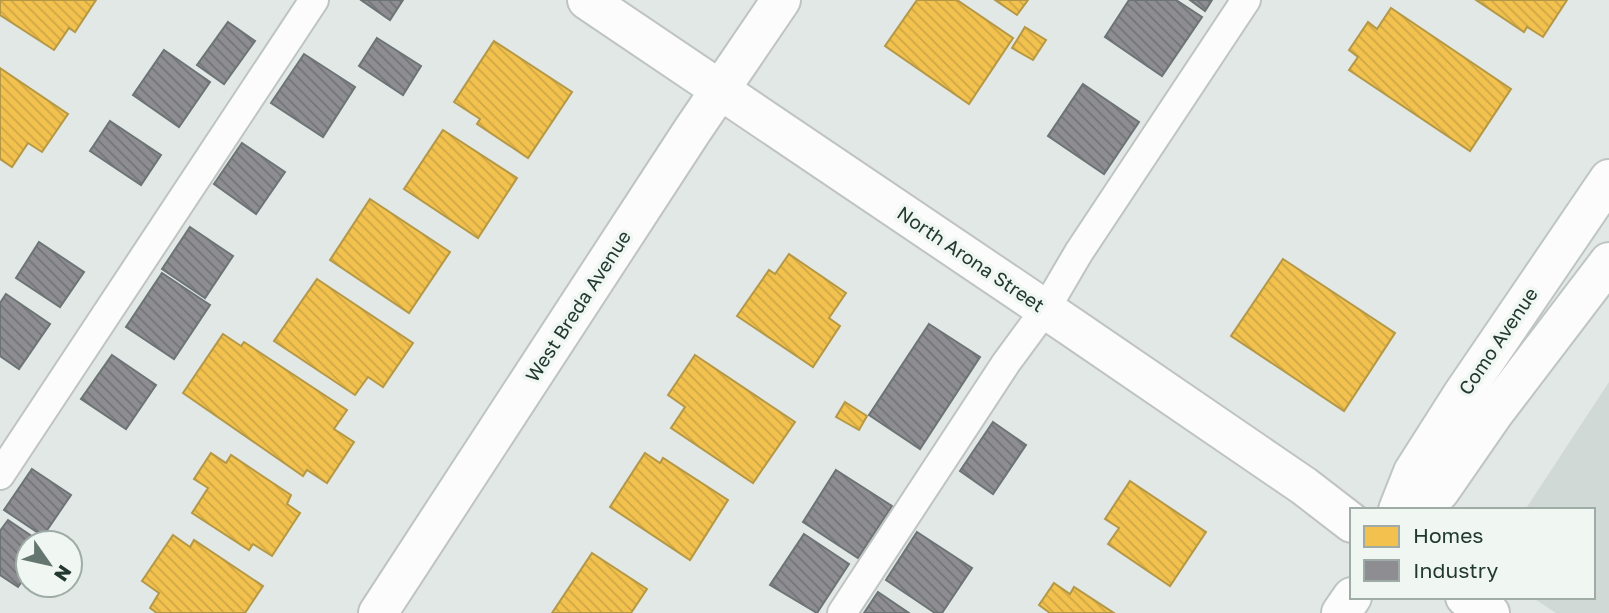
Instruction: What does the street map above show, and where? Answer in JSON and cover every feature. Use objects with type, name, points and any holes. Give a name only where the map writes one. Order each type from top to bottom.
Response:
[{"type":"street","name":"North Arona Street","points":[[587,0],[762,116],[1292,478],[1350,522]]},
{"type":"street","name":"West Breda Avenue","points":[[378,613],[781,0]]},
{"type":"street","name":"Como Avenue","points":[[1399,508],[1413,472],[1462,395],[1609,179]]},
{"type":"street","name":"Como Avenue","points":[[1424,508],[1440,491],[1494,413],[1609,262]]},
{"type":"street","points":[[1468,599],[1490,613]]},
{"type":"lane","points":[[0,475],[314,0]]},
{"type":"lane","points":[[842,613],[1006,363],[1045,310],[1079,252],[1246,0]]},
{"type":"shaded area","points":[[1609,382],[1609,613],[1556,613],[1535,599],[1595,599],[1595,508],[1526,508]]},
{"type":"building: Homes","points":[[0,0],[96,0],[75,32],[69,28],[54,50],[0,15]]},
{"type":"building: Homes","points":[[917,0],[957,0],[1013,38],[969,104],[885,46]]},
{"type":"building: Homes","points":[[995,0],[1028,0],[1017,15]]},
{"type":"building: Homes","points":[[1476,0],[1567,0],[1543,37],[1527,27],[1524,32]]},
{"type":"building: Homes","points":[[1391,8],[1511,89],[1470,151],[1349,70],[1358,57],[1349,50],[1368,22],[1377,29]]},
{"type":"building: Homes","points":[[1025,27],[1046,40],[1033,60],[1012,48]]},
{"type":"building: Homes","points":[[494,41],[572,92],[528,158],[477,124],[480,119],[454,102]]},
{"type":"building: Homes","points":[[0,68],[68,114],[42,152],[28,143],[12,167],[0,159]]},
{"type":"building: Homes","points":[[443,130],[517,178],[478,238],[404,189]]},
{"type":"building: Homes","points":[[370,199],[450,252],[409,313],[330,260]]},
{"type":"building: Homes","points":[[789,254],[846,293],[829,318],[840,326],[813,367],[737,316],[769,270],[775,274]]},
{"type":"building: Homes","points":[[1283,259],[1395,333],[1344,411],[1231,336]]},
{"type":"building: Homes","points":[[317,279],[413,343],[383,387],[368,377],[355,395],[274,341]]},
{"type":"building: Homes","points":[[223,334],[241,346],[244,342],[347,410],[334,429],[354,442],[327,483],[307,470],[303,476],[183,393]]},
{"type":"building: Homes","points":[[695,355],[795,422],[753,483],[671,428],[685,407],[668,395]]},
{"type":"building: Homes","points":[[845,402],[867,416],[859,430],[836,417]]},
{"type":"building: Homes","points":[[211,453],[226,463],[231,455],[291,495],[287,504],[300,513],[272,556],[253,544],[249,550],[192,513],[208,488],[194,479]]},
{"type":"building: Homes","points":[[645,453],[660,463],[663,458],[728,500],[690,560],[610,507]]},
{"type":"building: Homes","points":[[1130,481],[1206,532],[1170,586],[1108,544],[1119,528],[1105,519]]},
{"type":"building: Homes","points":[[173,535],[190,547],[194,540],[263,586],[245,613],[157,613],[150,608],[159,593],[142,581]]},
{"type":"building: Homes","points":[[592,553],[647,589],[631,613],[552,613]]},
{"type":"building: Homes","points":[[1054,583],[1070,594],[1074,587],[1114,613],[1050,613],[1039,605]]},
{"type":"building: Industry","points":[[361,0],[403,0],[390,20]]},
{"type":"building: Industry","points":[[1129,0],[1176,0],[1202,17],[1162,76],[1105,37]]},
{"type":"building: Industry","points":[[1190,0],[1212,0],[1205,11]]},
{"type":"building: Industry","points":[[228,22],[255,41],[224,84],[197,65]]},
{"type":"building: Industry","points":[[377,38],[421,66],[403,95],[359,66]]},
{"type":"building: Industry","points":[[164,50],[210,82],[179,127],[133,95]]},
{"type":"building: Industry","points":[[304,54],[355,87],[323,137],[271,103]]},
{"type":"building: Industry","points":[[1083,84],[1139,122],[1104,174],[1048,136]]},
{"type":"building: Industry","points":[[110,121],[161,155],[141,185],[90,151]]},
{"type":"building: Industry","points":[[242,143],[285,172],[256,214],[214,184]]},
{"type":"building: Industry","points":[[190,227],[233,256],[205,298],[162,269]]},
{"type":"building: Industry","points":[[39,242],[84,272],[60,307],[16,278]]},
{"type":"building: Industry","points":[[162,273],[210,305],[174,359],[126,327]]},
{"type":"building: Industry","points":[[6,294],[50,324],[19,369],[0,356],[0,303]]},
{"type":"building: Industry","points":[[929,324],[980,357],[920,449],[869,415]]},
{"type":"building: Industry","points":[[112,355],[156,385],[126,429],[81,399]]},
{"type":"building: Industry","points":[[993,422],[1026,445],[993,494],[960,471]]},
{"type":"building: Industry","points":[[32,469],[71,495],[48,529],[32,529],[4,510]]},
{"type":"building: Industry","points":[[836,470],[892,506],[858,558],[803,522]]},
{"type":"building: Industry","points":[[8,520],[21,529],[14,529],[14,584],[0,575],[0,531]]},
{"type":"building: Industry","points":[[917,532],[972,568],[942,613],[935,613],[886,580]]},
{"type":"building: Industry","points":[[804,534],[849,564],[817,613],[770,585]]},
{"type":"building: Industry","points":[[878,592],[909,613],[864,613]]}]
